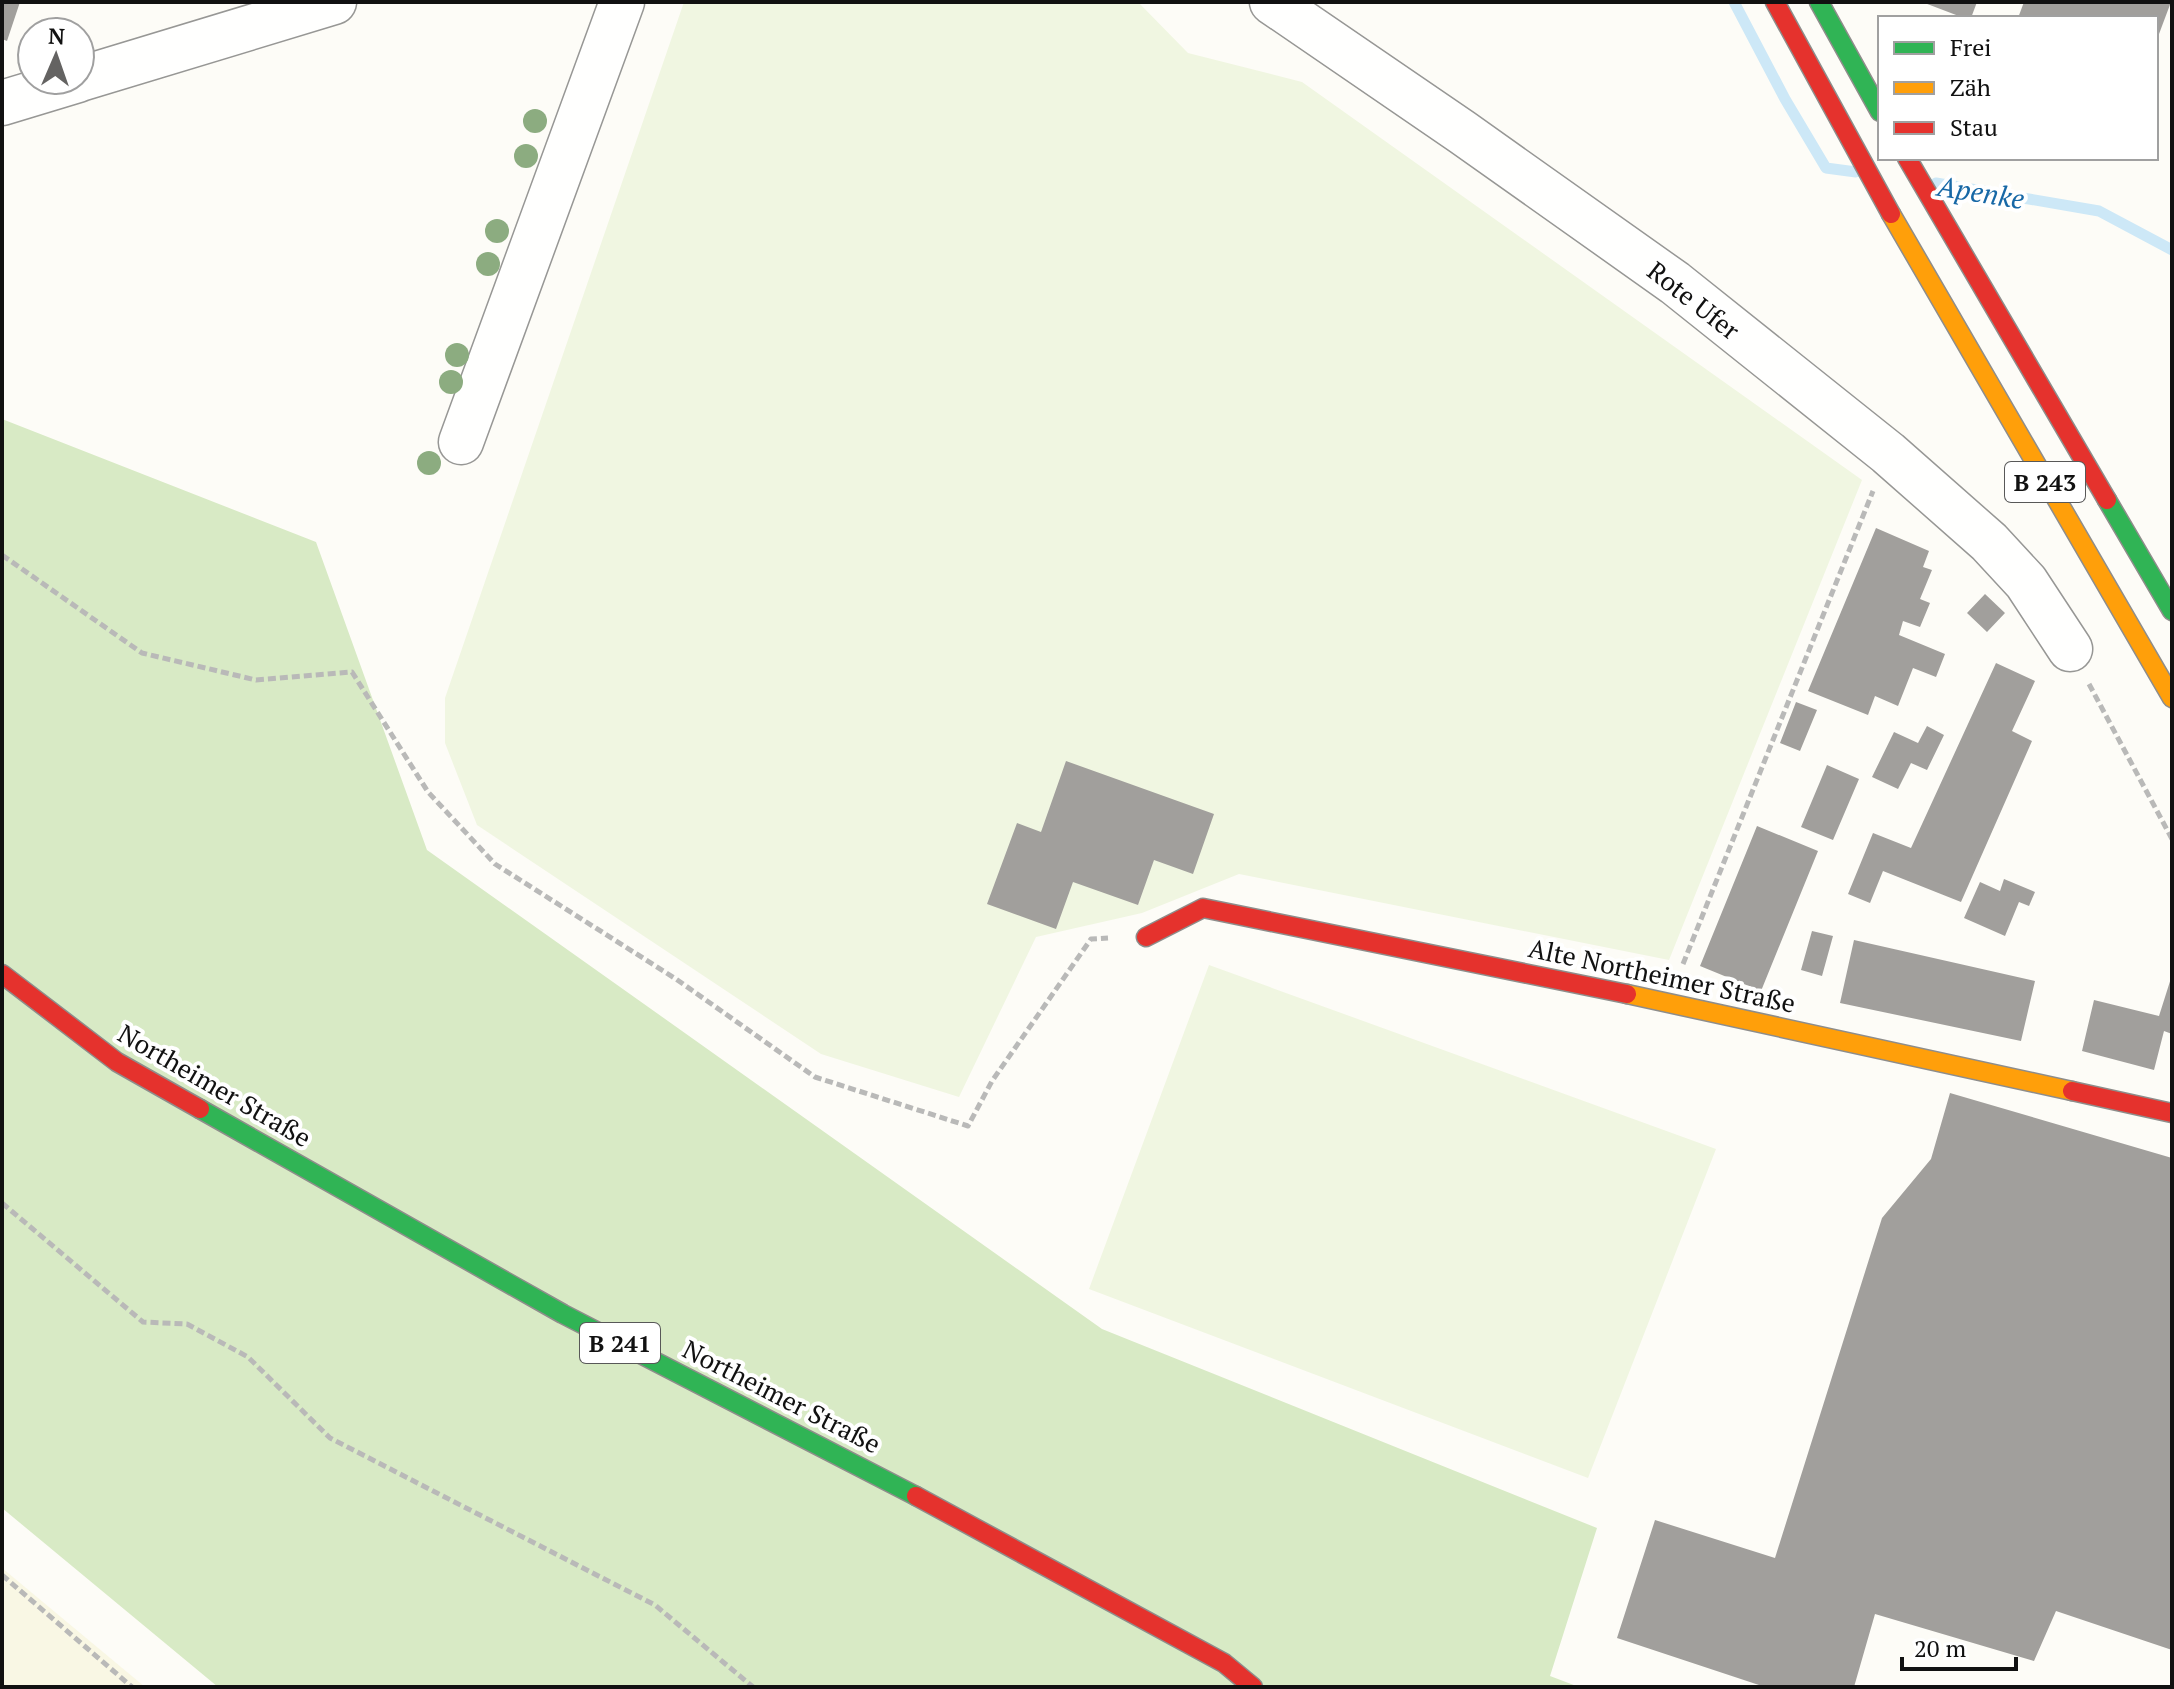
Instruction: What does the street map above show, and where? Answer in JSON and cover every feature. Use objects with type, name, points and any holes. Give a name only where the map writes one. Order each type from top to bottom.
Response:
[{"type":"main road","name":"B 243","points":[[1775,2],[1919,266],[2172,698]]},
{"type":"main road","points":[[1819,2],[1878,108]]},
{"type":"main road","name":"B 243","points":[[1908,160],[2172,611]]},
{"type":"main road","name":"Alte Northeimer Straße","points":[[1146,937],[1203,908],[1668,1002],[2172,1113]]},
{"type":"main road","name":"Northeimer Straße","points":[[2,974],[117,1062],[563,1314],[850,1460],[1210,1655],[1253,1687]]},
{"type":"street","points":[[96,75],[334,2]]},
{"type":"street","points":[[461,442],[622,2]]},
{"type":"street","name":"Rote Ufer","points":[[1272,2],[1675,283],[1888,453],[1989,542],[2026,582],[2070,649]]},
{"type":"street","points":[[2,103],[25,96]]},
{"type":"path","points":[[1668,1002],[1888,453]]},
{"type":"path","points":[[2,555],[142,653],[256,680],[352,672],[428,792],[495,864],[676,979],[815,1077],[968,1126],[992,1081],[1091,939],[1146,937]]},
{"type":"path","points":[[2070,649],[2172,839]]},
{"type":"path","points":[[2,1203],[143,1322],[187,1324],[248,1357],[330,1438],[655,1605],[753,1687]]},
{"type":"path","points":[[2,1575],[132,1687]]},
{"type":"shaded area","points":[[2,1568],[145,1687],[2,1687]]},
{"type":"green space","points":[[684,2],[1138,2],[1188,53],[1302,82],[1862,480],[1669,960],[1239,874],[1142,913],[1036,937],[959,1097],[821,1054],[477,825],[445,743],[445,698]]},
{"type":"green space","points":[[2,419],[316,542],[427,850],[1102,1329],[1597,1528],[1550,1676],[1579,1687],[218,1687],[2,1508]]},
{"type":"green space","points":[[1209,965],[1716,1149],[1588,1478],[1089,1289]]},
{"type":"building","points":[[2,2],[20,2],[7,41],[2,39]]},
{"type":"building","points":[[1922,2],[1977,2],[1972,16],[1959,16]]},
{"type":"building","points":[[2024,2],[2171,2],[2158,37],[2158,16],[2019,16]]},
{"type":"building","points":[[1876,528],[1929,551],[1923,567],[1932,570],[1920,599],[1930,603],[1920,627],[1903,621],[1899,635],[1945,654],[1936,677],[1913,668],[1898,706],[1875,696],[1868,715],[1808,691]]},
{"type":"building","points":[[1985,594],[2005,613],[1987,632],[1967,613]]},
{"type":"building","points":[[1996,663],[2035,681],[2012,731],[2032,741],[1961,902],[1883,871],[1870,903],[1848,894],[1873,833],[1911,848]]},
{"type":"building","points":[[1796,702],[1817,710],[1800,751],[1780,743]]},
{"type":"building","points":[[1927,726],[1944,735],[1927,770],[1911,763],[1898,789],[1872,777],[1894,732],[1918,743]]},
{"type":"building","points":[[1066,761],[1214,814],[1193,874],[1154,860],[1138,905],[1073,882],[1056,929],[987,904],[1017,823],[1041,832]]},
{"type":"building","points":[[1827,765],[1859,779],[1833,840],[1801,827]]},
{"type":"building","points":[[1757,826],[1818,851],[1761,991],[1700,966]]},
{"type":"building","points":[[2004,879],[2035,892],[2029,906],[2019,902],[2005,936],[1964,918],[1980,882],[2000,891]]},
{"type":"building","points":[[1812,931],[1833,936],[1822,976],[1801,970]]},
{"type":"building","points":[[1854,940],[2035,981],[2021,1041],[1840,1003]]},
{"type":"building","points":[[2172,975],[2172,1034],[2164,1031],[2154,1070],[2082,1051],[2094,1000],[2159,1016]]},
{"type":"building","points":[[1950,1093],[2172,1158],[2172,1650],[2056,1611],[2034,1661],[1875,1614],[1854,1687],[1765,1687],[1617,1638],[1655,1520],[1775,1558],[1882,1218],[1931,1159]]},
{"type":"waterway","name":"Apenke","points":[[1734,2],[1785,99],[1826,168],[1856,172]]},
{"type":"waterway","name":"Apenke","points":[[1936,183],[2099,211],[2172,250]]},
{"type":"traffic: fast","points":[[1819,2],[1878,108]]},
{"type":"traffic: fast","points":[[2107,500],[2172,611]]},
{"type":"traffic: fast","points":[[200,1109],[563,1314],[916,1496]]},
{"type":"traffic: slow","points":[[1891,214],[2172,698]]},
{"type":"traffic: slow","points":[[1627,994],[2072,1091]]},
{"type":"traffic: jam","points":[[1775,2],[1891,214]]},
{"type":"traffic: jam","points":[[1908,160],[2107,500]]},
{"type":"traffic: jam","points":[[1146,937],[1203,908],[1627,994]]},
{"type":"traffic: jam","points":[[2,974],[117,1062],[200,1109]]},
{"type":"traffic: jam","points":[[2072,1091],[2172,1113]]},
{"type":"traffic: jam","points":[[916,1496],[1224,1663],[1253,1687]]}]
